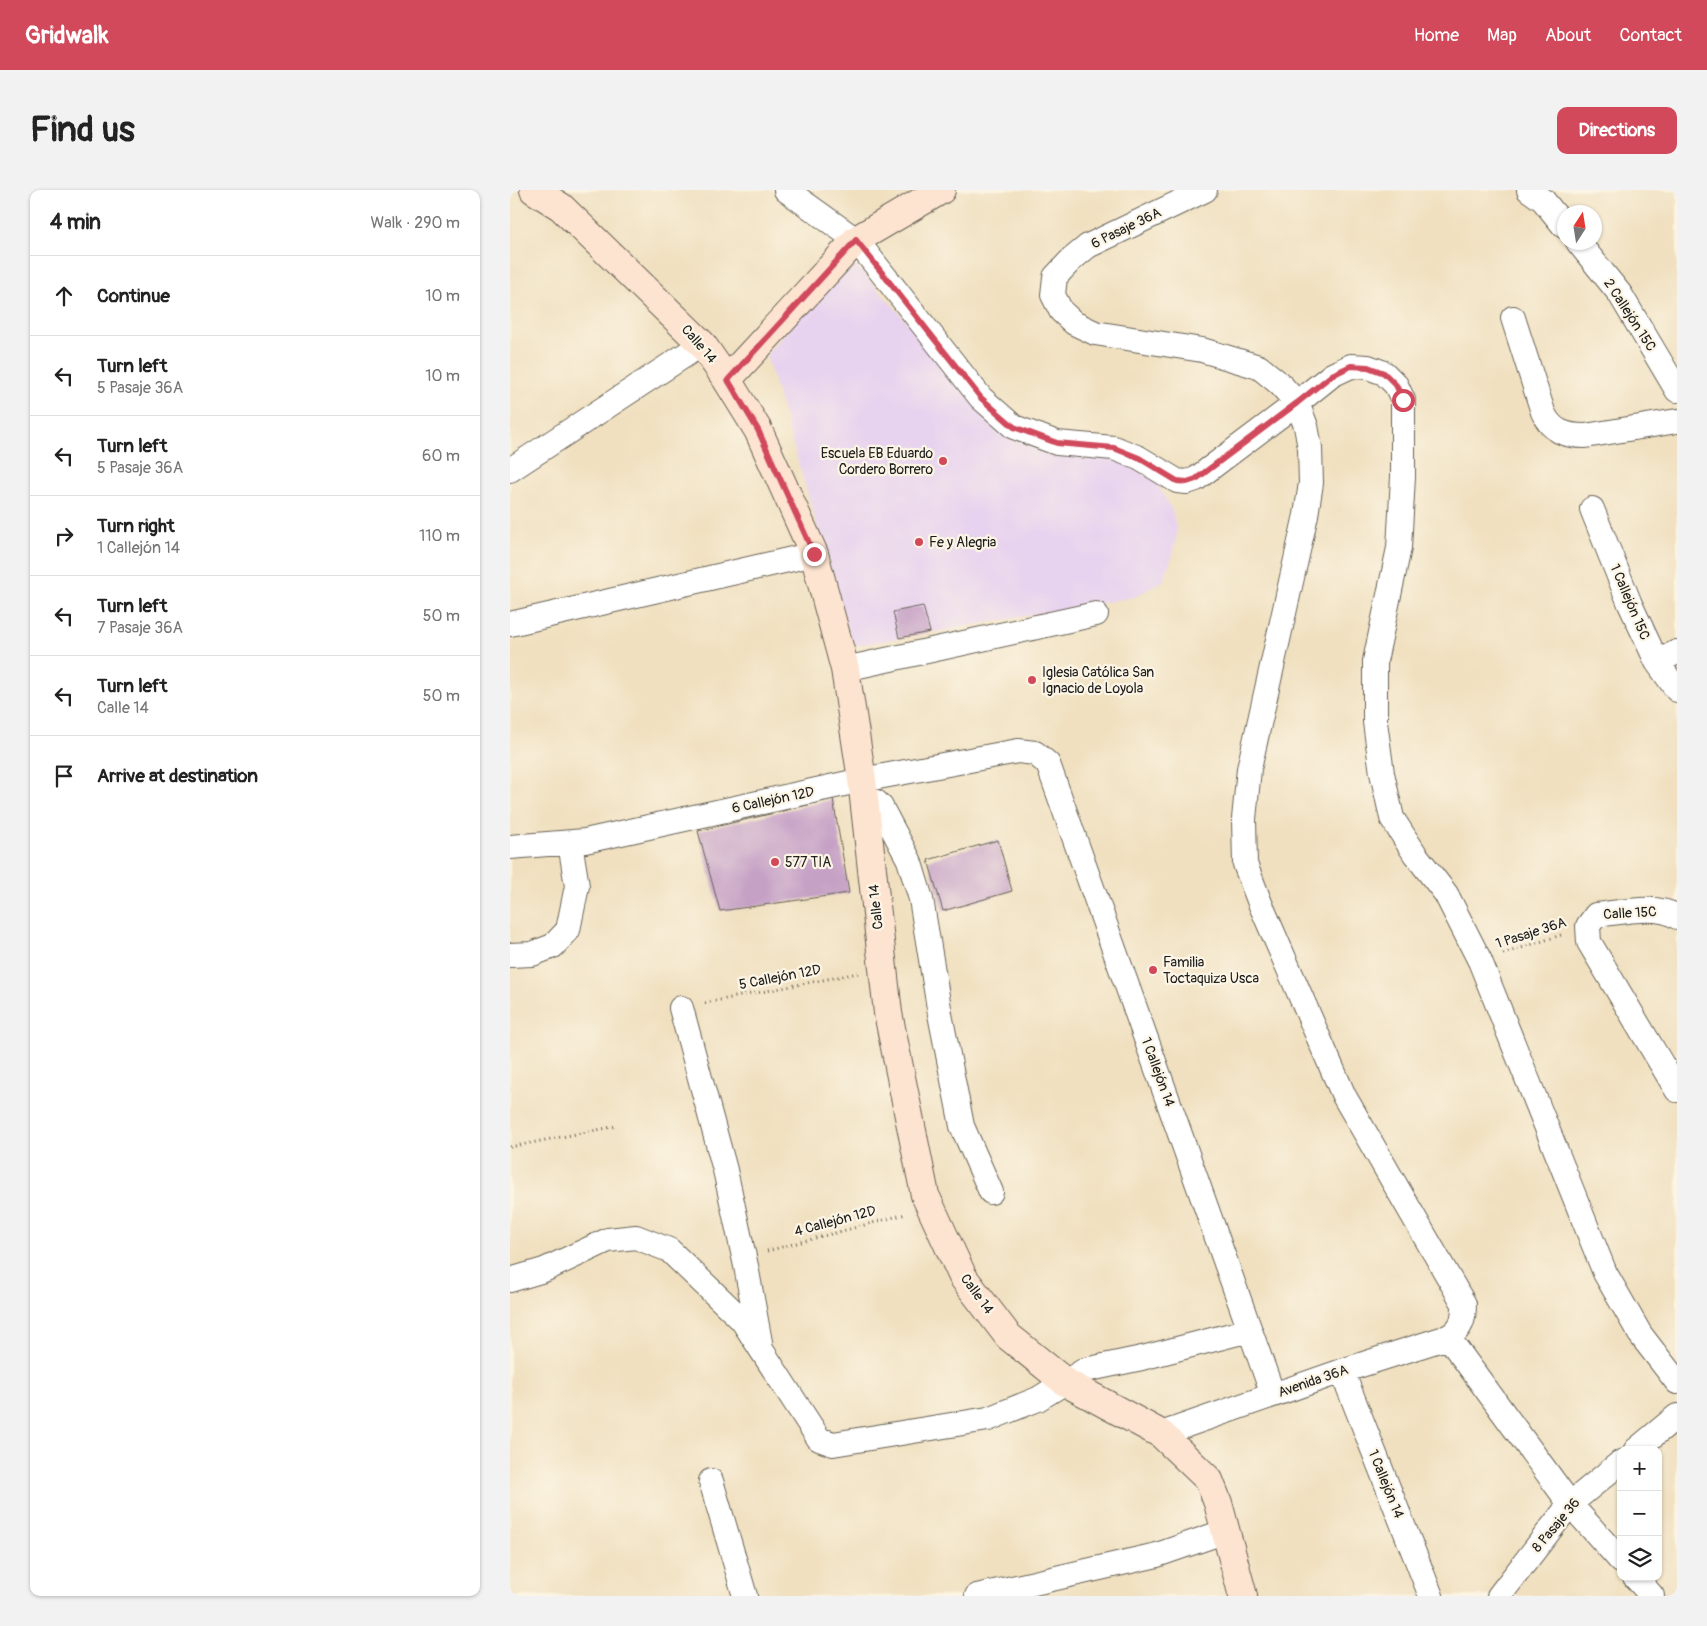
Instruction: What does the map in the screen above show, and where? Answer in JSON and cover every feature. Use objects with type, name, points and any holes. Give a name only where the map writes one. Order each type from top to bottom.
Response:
[{"type":"street","name":"Calle 14","points":[[534,190],[561,207],[702,344],[728,380],[758,430],[814,554],[845,669],[863,788],[888,1013],[925,1195],[963,1277],[1008,1336],[1065,1382],[1161,1434],[1209,1480],[1218,1503],[1244,1596]]},
{"type":"street","points":[[786,190],[856,240],[981,398],[1014,427],[1057,443],[1114,448],[1139,458],[1177,481],[1187,482],[1196,479],[1332,375],[1351,366],[1368,367],[1384,373],[1396,385],[1403,400],[1403,468],[1399,548],[1376,661],[1375,722],[1382,773],[1392,818],[1446,894],[1480,961],[1605,1273],[1640,1334],[1677,1382]]},
{"type":"street","points":[[728,380],[856,240],[941,190]]},
{"type":"street","name":"6 Pasaje 36A","points":[[1205,190],[1088,246],[1055,276],[1053,294],[1061,312],[1074,323],[1095,333],[1202,350],[1259,367],[1280,384],[1297,403]]},
{"type":"street","points":[[1529,190],[1543,200],[1557,217]]},
{"type":"street","name":"2 Callejón 15C","points":[[1584,250],[1620,294],[1677,390]]},
{"type":"street","points":[[1513,318],[1543,412],[1547,421],[1557,431],[1570,436],[1585,436],[1677,421]]},
{"type":"street","points":[[510,470],[702,344]]},
{"type":"street","points":[[1297,403],[1306,426],[1309,441],[1311,483],[1304,525],[1249,769],[1244,819],[1246,864],[1260,903],[1344,1096],[1464,1304],[1464,1315],[1455,1331],[1570,1504],[1617,1557]]},
{"type":"street","name":"1 Callejón 15C","points":[[1592,509],[1630,604],[1667,657],[1677,690]]},
{"type":"street","points":[[510,624],[814,554]]},
{"type":"street","points":[[845,669],[1096,614]]},
{"type":"street","name":"6 Callejón 12D","points":[[510,847],[570,843],[595,839],[863,788],[1018,751],[1035,753]]},
{"type":"street","name":"1 Callejón 14","points":[[1035,753],[1048,764],[1273,1395]]},
{"type":"street","points":[[863,788],[881,807],[909,860],[921,899],[940,1014],[962,1126],[991,1192]]},
{"type":"street","points":[[510,955],[532,954],[553,946],[568,930],[577,886],[570,843]]},
{"type":"street","name":"Calle 15C","points":[[1588,926],[1596,915],[1653,910],[1673,914],[1677,917]]},
{"type":"street","points":[[1588,926],[1589,942],[1677,1090]]},
{"type":"street","points":[[681,1008],[725,1170],[762,1351]]},
{"type":"street","points":[[510,1280],[544,1270],[608,1240],[636,1237],[669,1250],[742,1320],[819,1439],[833,1444],[988,1419],[1038,1399],[1085,1370],[1142,1358],[1250,1330]]},
{"type":"street","name":"Avenida 36A","points":[[1161,1434],[1455,1331]]},
{"type":"street","name":"1 Callejón 14","points":[[1342,1371],[1431,1596]]},
{"type":"street","points":[[1641,1446],[1677,1416]]},
{"type":"street","name":"8 Pasaje 36","points":[[1500,1596],[1570,1504],[1617,1465]]},
{"type":"street","points":[[711,1481],[745,1596]]},
{"type":"street","points":[[977,1596],[1157,1555],[1226,1531]]},
{"type":"street","points":[[1639,1581],[1652,1596]]},
{"type":"path","name":"1 Pasaje 36A","points":[[1480,961],[1588,926]]},
{"type":"path","name":"5 Callejón 12D","points":[[681,1008],[883,968]]},
{"type":"path","points":[[510,1147],[617,1126]]},
{"type":"path","name":"4 Callejón 12D","points":[[744,1257],[931,1207]]},
{"type":"shaded area","points":[[850,259],[1013,438],[1099,455],[1132,467],[1157,483],[1172,510],[1177,533],[1173,554],[1163,581],[1135,597],[853,646],[766,355]]},
{"type":"building","points":[[923,606],[930,632],[899,638],[893,612]]},
{"type":"building","name":"577 TIA","points":[[833,799],[849,893],[720,911],[698,831]]},
{"type":"building","points":[[998,840],[1012,891],[943,911],[928,860]]},
{"type":"place","name":"Escuela EB Eduardo Cordero Borrero","points":[[943,461]]},
{"type":"place","name":"Fe y Alegria","points":[[919,542]]},
{"type":"place","name":"Iglesia Católica San Ignacio de Loyola","points":[[1032,680]]},
{"type":"place","name":"577 TIA","points":[[775,862]]},
{"type":"place","name":"Familia Toctaquiza Usca","points":[[1153,970]]},
{"type":"route","points":[[814,554],[758,430],[728,380],[856,240],[981,398],[1014,427],[1057,443],[1114,448],[1139,458],[1177,481],[1187,482],[1196,479],[1332,375],[1351,366],[1368,367],[1384,373],[1396,385],[1403,400]]}]
